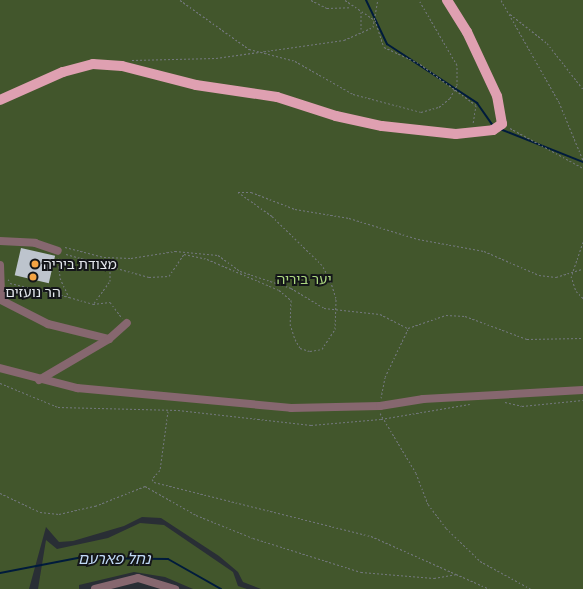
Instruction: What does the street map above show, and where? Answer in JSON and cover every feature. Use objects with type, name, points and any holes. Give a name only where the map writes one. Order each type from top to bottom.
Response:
[{"type":"main road","points":[[0,100],[63,72],[93,64],[122,66],[196,85],[277,97],[336,116],[382,126],[472,133],[493,130],[502,124],[503,113],[488,74],[447,0]]},
{"type":"street","points":[[0,241],[36,243],[58,251]]},
{"type":"street","points":[[0,264],[1,299]]},
{"type":"street","points":[[1,299],[12,306]]},
{"type":"street","points":[[1,299],[48,324],[109,339]]},
{"type":"street","points":[[39,380],[109,339],[127,323]]},
{"type":"street","points":[[0,368],[39,380],[77,388],[291,408],[380,406],[423,399],[583,390]]},
{"type":"street","points":[[95,589],[138,578],[175,589]]},
{"type":"path","points":[[180,0],[249,49],[295,61],[353,94],[421,112],[439,107],[455,89],[457,85],[457,65],[419,0]]},
{"type":"path","points":[[311,0],[328,8],[351,7]]},
{"type":"path","points":[[345,0],[351,7],[375,20],[384,47],[420,64],[476,105],[472,133]]},
{"type":"path","points":[[122,66],[122,62],[133,59],[157,61],[260,52],[344,40],[361,30],[373,27],[378,0]]},
{"type":"path","points":[[501,0],[559,102],[583,160]]},
{"type":"path","points":[[361,12],[361,30]]},
{"type":"path","points":[[509,14],[547,43],[583,89]]},
{"type":"path","points":[[502,124],[583,168]]},
{"type":"path","points":[[58,251],[149,277],[169,276],[184,254],[201,257],[279,290],[291,300],[290,324],[300,348],[322,349],[329,341],[334,329],[335,309],[330,279],[322,266],[272,216],[238,192],[251,192],[295,209],[349,218],[418,239],[484,251],[539,275],[571,274],[583,269]]},
{"type":"path","points":[[583,242],[571,274],[576,291],[583,298]]},
{"type":"path","points":[[69,297],[60,278],[58,244],[76,252],[104,257],[131,258],[175,251],[218,255],[240,272],[291,288],[324,308],[380,314],[408,328],[446,315],[465,316],[527,339],[583,338]]},
{"type":"path","points":[[93,304],[110,281],[110,267]]},
{"type":"path","points":[[8,277],[10,283],[93,304],[110,302],[127,323]]},
{"type":"path","points":[[408,328],[386,377],[380,406],[381,419],[405,452],[428,504],[446,528],[480,561],[531,589]]},
{"type":"path","points":[[0,383],[58,407],[168,410],[311,425],[381,419],[475,404]]},
{"type":"path","points":[[498,401],[522,406],[583,400]]},
{"type":"path","points":[[168,410],[160,470],[152,479],[154,482],[371,536],[490,589]]},
{"type":"path","points":[[0,493],[40,512],[59,514],[95,506],[145,486],[196,515],[231,529],[361,572],[434,578],[456,574]]},
{"type":"green space","name":"יער ביריה","points":[[0,0],[583,0],[583,589],[261,589],[243,582],[238,572],[219,556],[161,518],[142,517],[124,526],[73,541],[59,542],[46,527],[29,589],[0,589]]},
{"type":"green space","points":[[140,523],[164,525],[233,572],[238,586],[247,589],[193,589],[165,577],[134,572],[79,585],[79,589],[38,589],[46,540],[57,549],[108,538]]},
{"type":"building","name":"מצודת ביריה","points":[[21,248],[55,256],[49,283],[15,275]]},
{"type":"waterway","points":[[366,0],[387,44],[477,103],[493,126]]},
{"type":"waterway","points":[[500,129],[583,162]]},
{"type":"waterway","name":"נחל פארעם","points":[[0,573],[78,558],[168,559],[221,589]]},
{"type":"place","name":"מצודת ביריה","points":[[35,264]]},
{"type":"place","name":"הר נועזים","points":[[33,277]]}]
